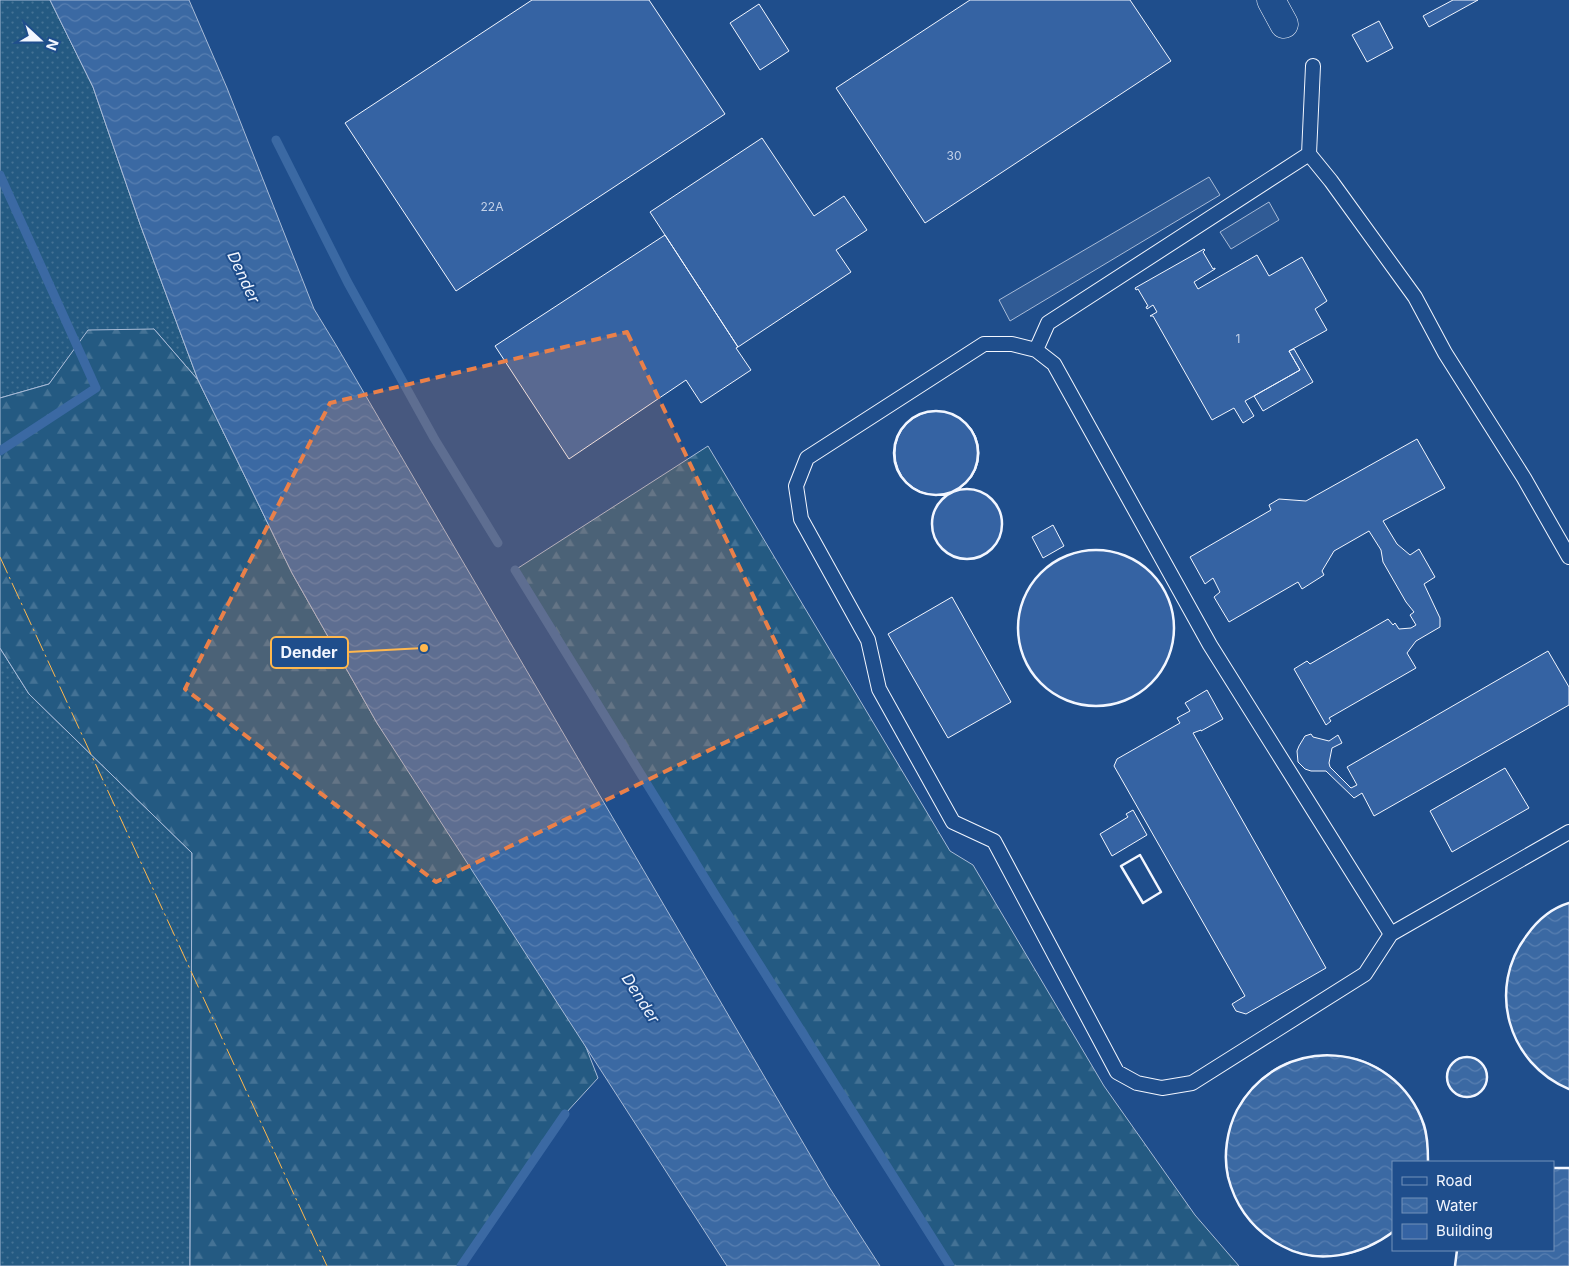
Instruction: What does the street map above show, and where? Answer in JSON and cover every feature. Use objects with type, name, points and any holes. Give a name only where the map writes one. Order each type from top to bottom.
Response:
[{"type":"street","points":[[1271,0],[1284,24]]},
{"type":"lane","points":[[1313,66],[1308,154],[1331,181],[1415,297],[1445,353],[1524,478],[1569,557]]},
{"type":"lane","points":[[1036,350],[1048,323],[1308,154]]},
{"type":"lane","points":[[1391,934],[1210,645],[1054,364],[1036,350],[1012,344],[984,344],[807,458],[796,486],[801,518],[868,640],[879,689],[953,822],[994,841],[1117,1072],[1137,1083],[1162,1088],[1192,1083],[1365,974],[1391,934],[1569,832]]},
{"type":"highlighted area","points":[[627,332],[805,704],[436,882],[185,689],[330,403]]},
{"type":"green space","points":[[0,0],[50,0],[93,87],[140,224],[198,380],[154,329],[72,353],[49,384],[0,398]]},
{"type":"green space","points":[[154,329],[198,380],[292,573],[377,723],[465,850],[584,1042],[598,1078],[565,1114],[461,1266],[190,1266],[192,853],[29,694],[0,648],[0,398],[49,384],[88,330]]},
{"type":"green space","points":[[708,446],[950,851],[973,865],[1104,1086],[1195,1215],[1239,1266],[950,1266],[716,896],[515,570]]},
{"type":"green space","points":[[0,648],[29,694],[192,853],[190,1266],[0,1266]]},
{"type":"shaded area","points":[[1209,177],[1220,195],[1010,321],[999,300]]},
{"type":"shaded area","points":[[1269,202],[1279,220],[1231,249],[1220,232]]},
{"type":"water","name":"Dender","points":[[50,0],[189,0],[227,88],[314,309],[829,1187],[880,1266],[727,1266],[377,723],[292,573],[198,380],[140,224],[93,87]]},
{"type":"water","points":[[934,411],[950,414],[962,421],[971,431],[976,443],[977,456],[974,469],[966,481],[954,491],[971,489],[985,494],[995,504],[1000,516],[1001,529],[997,542],[988,552],[974,558],[961,558],[951,555],[935,539],[932,522],[934,514],[937,506],[950,492],[935,495],[918,491],[906,482],[898,470],[895,455],[897,440],[904,427],[916,417]]},
{"type":"water","points":[[1096,550],[1126,556],[1151,573],[1168,598],[1174,628],[1168,658],[1151,683],[1126,700],[1096,706],[1066,700],[1041,683],[1024,658],[1018,628],[1024,598],[1041,573],[1066,556]]},
{"type":"water","points":[[1569,903],[1569,1089],[1548,1077],[1531,1062],[1518,1043],[1510,1022],[1506,1000],[1508,978],[1515,956],[1527,935],[1545,916]]},
{"type":"water","points":[[1323,1055],[1347,1057],[1361,1060],[1377,1067],[1391,1076],[1412,1100],[1424,1129],[1428,1161],[1392,1161],[1392,1233],[1369,1247],[1351,1253],[1322,1256],[1295,1251],[1272,1240],[1253,1224],[1239,1205],[1230,1182],[1227,1157],[1229,1132],[1239,1106],[1253,1087],[1265,1076],[1286,1063]]},
{"type":"water","points":[[1463,1057],[1471,1057],[1478,1060],[1484,1066],[1487,1077],[1484,1088],[1478,1094],[1471,1097],[1463,1097],[1456,1094],[1450,1088],[1447,1081],[1447,1073],[1450,1066],[1456,1060]]},
{"type":"water","points":[[1554,1168],[1569,1168],[1569,1266],[1455,1266],[1457,1251],[1554,1251]]},
{"type":"building","points":[[532,0],[649,0],[725,114],[456,291],[345,123]]},
{"type":"building","points":[[970,0],[1130,0],[1171,61],[925,223],[836,88]]},
{"type":"building","points":[[1453,0],[1478,0],[1429,27],[1423,16]]},
{"type":"building","points":[[759,4],[789,51],[760,70],[730,23]]},
{"type":"building","points":[[1379,21],[1393,48],[1367,62],[1352,35]]},
{"type":"building","points":[[762,138],[814,216],[844,196],[867,230],[836,250],[851,272],[738,347],[650,212]]},
{"type":"building","points":[[665,235],[751,370],[701,403],[686,380],[569,459],[495,346]]},
{"type":"building","points":[[1204,249],[1203,252],[1213,269],[1215,269],[1194,282],[1198,289],[1257,255],[1269,276],[1302,257],[1327,301],[1315,309],[1327,330],[1289,351],[1300,370],[1245,401],[1254,416],[1243,423],[1234,408],[1212,420],[1153,316],[1150,316],[1157,312],[1153,305],[1147,309],[1146,307],[1148,306],[1138,289],[1136,290],[1135,288]]},
{"type":"building","points":[[1294,349],[1313,382],[1263,411],[1254,396],[1300,370],[1289,351]]},
{"type":"building","points":[[937,411],[960,418],[972,430],[979,453],[972,476],[960,488],[937,495],[914,488],[902,476],[895,453],[902,430],[914,418]]},
{"type":"building","points":[[1417,439],[1445,488],[1383,521],[1397,544],[1410,555],[1419,549],[1435,577],[1424,584],[1440,618],[1440,627],[1416,641],[1407,653],[1416,668],[1329,718],[1331,721],[1326,725],[1294,669],[1307,661],[1310,664],[1388,619],[1393,625],[1395,623],[1399,629],[1411,628],[1416,625],[1410,615],[1414,612],[1406,602],[1383,562],[1381,550],[1369,531],[1334,551],[1322,571],[1324,575],[1302,589],[1298,582],[1229,622],[1214,597],[1220,592],[1213,578],[1205,584],[1190,557],[1271,510],[1269,505],[1279,499],[1306,501]]},
{"type":"building","points":[[967,489],[980,492],[992,499],[999,511],[1002,524],[999,537],[992,549],[980,556],[967,559],[954,556],[942,549],[935,537],[932,524],[935,511],[942,499],[954,492]]},
{"type":"building","points":[[1053,525],[1064,546],[1043,558],[1032,537]]},
{"type":"building","points":[[1096,550],[1126,556],[1139,563],[1151,573],[1161,585],[1168,598],[1174,628],[1168,658],[1161,671],[1151,683],[1139,693],[1126,700],[1096,706],[1066,700],[1053,693],[1041,683],[1031,671],[1024,658],[1018,628],[1024,598],[1031,585],[1041,573],[1053,563],[1066,556]]},
{"type":"building","points":[[952,597],[1011,702],[948,738],[888,634]]},
{"type":"building","points":[[1548,651],[1569,687],[1569,705],[1374,816],[1362,793],[1354,798],[1326,771],[1311,771],[1305,769],[1298,762],[1297,751],[1305,736],[1311,734],[1313,737],[1329,741],[1338,735],[1342,743],[1332,748],[1329,763],[1330,767],[1351,788],[1357,785],[1347,767]]},
{"type":"building","points":[[1207,690],[1223,719],[1201,731],[1193,733],[1326,968],[1246,1014],[1236,1011],[1232,1004],[1245,996],[1114,766],[1117,759],[1180,723],[1177,718],[1190,711],[1185,703]]},
{"type":"building","points":[[1505,768],[1529,808],[1452,852],[1430,811]]},
{"type":"building","points":[[1133,810],[1147,835],[1112,856],[1100,834],[1128,817],[1126,814]]},
{"type":"waterway","points":[[276,140],[348,283],[434,438],[498,543]]},
{"type":"waterway","points":[[0,175],[96,388],[0,451]]},
{"type":"waterway","points":[[515,570],[716,896],[950,1266]]},
{"type":"waterway","points":[[461,1266],[565,1114]]},
{"type":"wall","points":[[936,411],[959,418],[971,430],[978,453],[971,476],[959,488],[936,495],[913,488],[901,476],[894,453],[901,430],[913,418],[936,411]]},
{"type":"wall","points":[[967,489],[980,492],[992,499],[999,511],[1002,524],[999,537],[992,549],[980,556],[967,559],[954,556],[942,549],[935,537],[932,524],[935,511],[942,499],[954,492],[967,489]]},
{"type":"wall","points":[[1096,550],[1126,556],[1151,573],[1168,598],[1174,628],[1168,658],[1151,683],[1126,700],[1096,706],[1066,700],[1041,683],[1024,658],[1018,628],[1024,598],[1041,573],[1066,556],[1096,550]]},
{"type":"wall","points":[[1140,855],[1161,892],[1143,903],[1121,866],[1140,855]]},
{"type":"wall","points":[[1569,903],[1545,916],[1527,935],[1515,956],[1508,978],[1506,1000],[1510,1022],[1518,1043],[1531,1062],[1548,1077],[1569,1089]]},
{"type":"wall","points":[[1392,1233],[1368,1247],[1354,1252],[1325,1256],[1296,1252],[1282,1246],[1263,1233],[1241,1208],[1228,1177],[1227,1143],[1237,1110],[1256,1084],[1280,1067],[1307,1057],[1335,1056],[1363,1062],[1388,1075],[1409,1096],[1424,1125],[1428,1144],[1428,1161]]},
{"type":"wall","points":[[1463,1057],[1471,1057],[1478,1060],[1484,1066],[1487,1077],[1484,1088],[1478,1094],[1471,1097],[1463,1097],[1456,1094],[1450,1088],[1447,1081],[1447,1073],[1450,1066],[1456,1060],[1463,1057]]},
{"type":"wall","points":[[1554,1168],[1569,1168]]},
{"type":"wall","points":[[1455,1266],[1457,1251]]},
{"type":"power","points":[[0,557],[327,1266]]},
{"type":"place","name":"Dender","points":[[424,648]]}]
